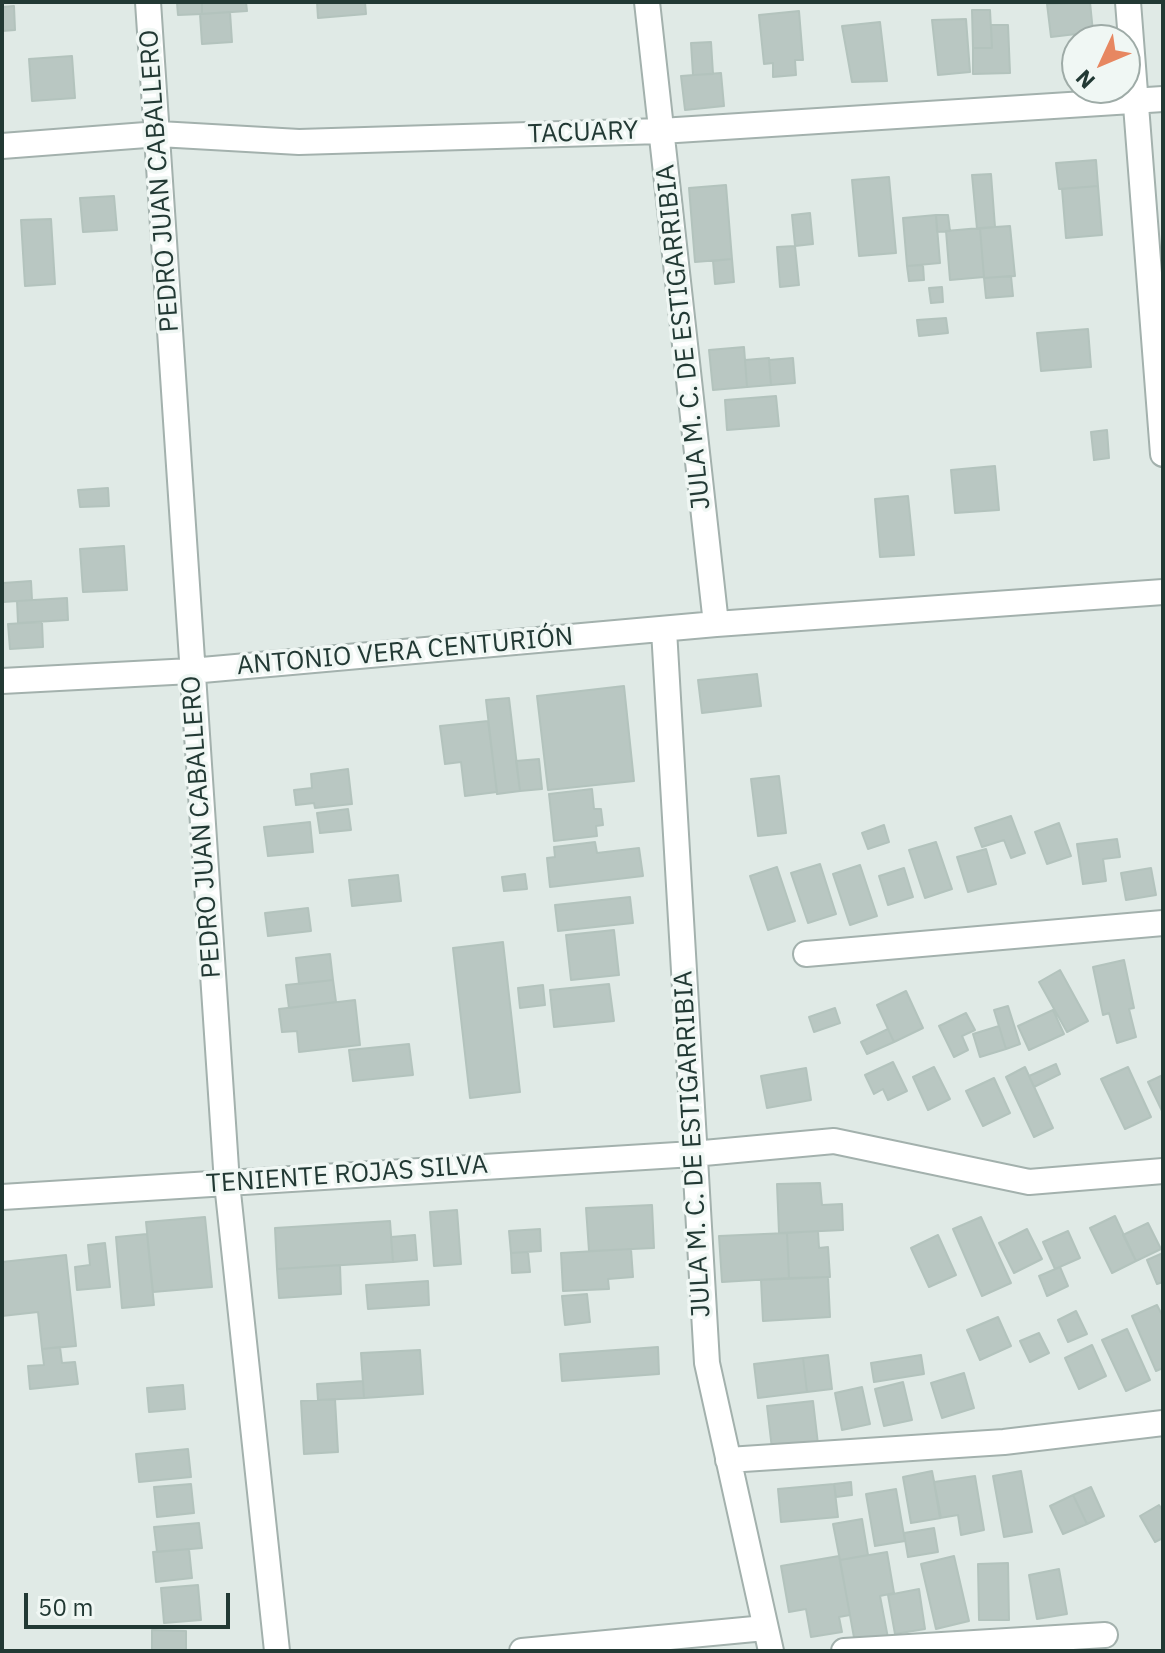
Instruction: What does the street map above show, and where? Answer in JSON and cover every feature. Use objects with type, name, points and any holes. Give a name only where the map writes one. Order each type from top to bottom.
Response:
[{"type":"street","name":"PEDRO JUAN CABALLERO","points":[[148,2],[227,1183],[277,1651]]},
{"type":"street","name":"JULA M. C. DE ESTIGARRIBIA","points":[[647,2],[716,624]]},
{"type":"street","points":[[1128,2],[1130,24]]},
{"type":"street","name":"TACUARY","points":[[1141,102],[1163,99]]},
{"type":"street","name":"TACUARY","points":[[2,146],[159,134],[299,142],[661,131],[1105,104]]},
{"type":"street","points":[[1138,104],[1163,454]]},
{"type":"street","name":"ANTONIO VERA CENTURIÓN","points":[[2,681],[191,671],[716,624],[1163,592]]},
{"type":"street","name":"JULA M. C. DE ESTIGARRIBIA","points":[[664,630],[707,1363],[768,1639]]},
{"type":"street","points":[[806,954],[1163,923]]},
{"type":"street","name":"TENIENTE ROJAS SILVA","points":[[2,1197],[693,1154],[834,1141],[1029,1182],[1163,1171]]},
{"type":"street","points":[[728,1460],[1004,1442],[1163,1423]]},
{"type":"street","points":[[844,1651],[1105,1635]]},
{"type":"street","points":[[522,1651],[768,1639]]},
{"type":"building","points":[[202,2],[202,14],[178,15],[177,3]]},
{"type":"building","points":[[202,2],[246,2],[247,11],[202,14]]},
{"type":"building","points":[[317,2],[365,2],[366,14],[318,18]]},
{"type":"building","points":[[1090,2],[1092,24],[1061,24],[1061,36],[1051,37],[1047,4]]},
{"type":"building","points":[[14,6],[15,30],[2,31],[2,7]]},
{"type":"building","points":[[972,10],[990,10],[992,48],[973,48]]},
{"type":"building","points":[[799,11],[803,60],[795,60],[796,75],[773,77],[773,63],[764,64],[759,15]]},
{"type":"building","points":[[230,12],[232,42],[202,44],[200,14]]},
{"type":"building","points":[[966,19],[970,72],[938,75],[932,20]]},
{"type":"building","points":[[880,22],[887,81],[852,82],[842,26]]},
{"type":"building","points":[[991,25],[1008,25],[1010,73],[973,74],[973,48],[992,48]]},
{"type":"building","points":[[711,42],[713,74],[693,75],[691,43]]},
{"type":"building","points":[[72,56],[75,98],[32,101],[29,59]]},
{"type":"building","points":[[721,73],[724,106],[685,110],[681,76]]},
{"type":"building","points":[[1096,160],[1098,186],[1059,189],[1056,163]]},
{"type":"building","points":[[991,174],[995,227],[977,229],[972,175]]},
{"type":"building","points":[[889,177],[896,253],[859,256],[852,180]]},
{"type":"building","points":[[726,185],[732,259],[695,262],[689,188]]},
{"type":"building","points":[[1098,186],[1102,235],[1066,238],[1062,189]]},
{"type":"building","points":[[114,196],[117,230],[83,232],[80,198]]},
{"type":"building","points":[[810,213],[813,244],[795,246],[792,215]]},
{"type":"building","points":[[936,215],[940,263],[907,266],[903,218]]},
{"type":"building","points":[[936,215],[948,215],[950,231],[937,232]]},
{"type":"building","points":[[51,219],[55,284],[25,286],[21,220]]},
{"type":"building","points":[[1010,226],[1015,276],[984,278],[980,228]]},
{"type":"building","points":[[980,228],[984,277],[950,280],[946,231]]},
{"type":"building","points":[[795,246],[799,285],[780,287],[777,247]]},
{"type":"building","points":[[732,259],[734,282],[715,284],[713,261]]},
{"type":"building","points":[[923,265],[924,280],[909,281],[907,266]]},
{"type":"building","points":[[1011,276],[1013,296],[986,298],[984,278]]},
{"type":"building","points":[[942,287],[943,302],[931,303],[929,288]]},
{"type":"building","points":[[946,318],[948,333],[919,336],[917,320]]},
{"type":"building","points":[[1088,329],[1091,367],[1041,371],[1037,333]]},
{"type":"building","points":[[744,347],[747,387],[713,390],[709,350]]},
{"type":"building","points":[[769,358],[771,385],[747,387],[745,360]]},
{"type":"building","points":[[793,358],[795,383],[771,385],[769,360]]},
{"type":"building","points":[[776,396],[779,426],[727,430],[725,400]]},
{"type":"building","points":[[1107,430],[1109,458],[1094,460],[1091,432]]},
{"type":"building","points":[[995,466],[999,510],[955,513],[951,470]]},
{"type":"building","points":[[108,488],[109,506],[80,507],[78,490]]},
{"type":"building","points":[[908,496],[914,555],[880,557],[875,499]]},
{"type":"building","points":[[124,546],[127,590],[83,592],[80,549]]},
{"type":"building","points":[[31,581],[32,600],[3,602],[3,583]]},
{"type":"building","points":[[67,598],[68,620],[18,623],[17,601]]},
{"type":"building","points":[[42,622],[43,647],[10,649],[8,624]]},
{"type":"building","points":[[757,674],[761,706],[702,713],[698,680]]},
{"type":"building","points":[[624,686],[634,781],[548,790],[537,696]]},
{"type":"building","points":[[509,698],[520,791],[497,794],[486,700]]},
{"type":"building","points":[[488,721],[497,792],[465,796],[461,762],[445,764],[440,726]]},
{"type":"building","points":[[539,759],[542,789],[520,791],[516,761]]},
{"type":"building","points":[[348,769],[352,804],[315,808],[314,803],[296,805],[294,790],[312,788],[311,774]]},
{"type":"building","points":[[779,776],[786,833],[758,836],[751,779]]},
{"type":"building","points":[[592,789],[594,809],[601,809],[603,825],[596,826],[597,836],[554,841],[549,794]]},
{"type":"building","points":[[348,809],[351,830],[320,833],[317,813]]},
{"type":"building","points":[[1011,816],[1025,853],[1011,858],[1004,840],[982,847],[975,828]]},
{"type":"building","points":[[310,822],[313,852],[268,856],[264,827]]},
{"type":"building","points":[[1059,823],[1071,856],[1047,864],[1035,832]]},
{"type":"building","points":[[884,825],[889,842],[868,849],[862,833]]},
{"type":"building","points":[[1117,839],[1120,857],[1103,859],[1106,881],[1083,884],[1077,844]]},
{"type":"building","points":[[595,842],[597,853],[639,848],[643,876],[550,887],[547,858],[555,857],[554,847]]},
{"type":"building","points":[[936,842],[952,889],[925,898],[909,850]]},
{"type":"building","points":[[986,849],[996,884],[968,892],[957,857]]},
{"type":"building","points":[[820,864],[836,914],[808,923],[791,873]]},
{"type":"building","points":[[860,865],[877,916],[850,925],[833,874]]},
{"type":"building","points":[[777,867],[795,921],[768,930],[750,876]]},
{"type":"building","points":[[904,868],[913,897],[888,905],[879,876]]},
{"type":"building","points":[[1151,868],[1156,895],[1126,900],[1121,873]]},
{"type":"building","points":[[525,874],[527,889],[504,891],[502,877]]},
{"type":"building","points":[[398,875],[401,901],[352,906],[349,880]]},
{"type":"building","points":[[630,897],[633,923],[558,931],[555,905]]},
{"type":"building","points":[[308,908],[311,931],[268,936],[265,913]]},
{"type":"building","points":[[614,930],[619,975],[571,980],[566,935]]},
{"type":"building","points":[[503,942],[520,1092],[470,1098],[453,948]]},
{"type":"building","points":[[330,954],[333,980],[299,984],[296,958]]},
{"type":"building","points":[[1124,960],[1134,1008],[1129,1009],[1136,1037],[1117,1043],[1109,1013],[1103,1015],[1093,967]]},
{"type":"building","points":[[1060,970],[1088,1021],[1067,1032],[1039,982]]},
{"type":"building","points":[[333,980],[336,1002],[289,1008],[286,985]]},
{"type":"building","points":[[609,984],[614,1021],[554,1027],[550,990]]},
{"type":"building","points":[[543,985],[545,1005],[520,1008],[518,988]]},
{"type":"building","points":[[906,991],[923,1028],[894,1042],[877,1005]]},
{"type":"building","points":[[355,1000],[360,1045],[299,1052],[297,1031],[282,1032],[279,1009]]},
{"type":"building","points":[[1008,1006],[1020,1044],[1006,1049],[994,1010]]},
{"type":"building","points":[[835,1008],[840,1023],[814,1032],[809,1017]]},
{"type":"building","points":[[1053,1010],[1064,1034],[1029,1050],[1018,1026]]},
{"type":"building","points":[[966,1013],[975,1030],[962,1036],[968,1050],[954,1057],[939,1026]]},
{"type":"building","points":[[999,1026],[1006,1049],[980,1057],[973,1034]]},
{"type":"building","points":[[888,1029],[894,1042],[867,1054],[861,1042]]},
{"type":"building","points":[[409,1044],[413,1075],[353,1081],[349,1050]]},
{"type":"building","points":[[893,1062],[907,1091],[888,1100],[883,1089],[874,1094],[865,1075]]},
{"type":"building","points":[[1056,1064],[1060,1074],[1034,1087],[1029,1076]]},
{"type":"building","points":[[934,1067],[950,1099],[928,1110],[913,1077]]},
{"type":"building","points":[[1025,1067],[1053,1128],[1034,1137],[1006,1077]]},
{"type":"building","points":[[1128,1067],[1151,1117],[1125,1129],[1101,1079]]},
{"type":"building","points":[[806,1068],[811,1100],[767,1108],[761,1076]]},
{"type":"building","points":[[1163,1075],[1163,1113],[1148,1082]]},
{"type":"building","points":[[994,1078],[1010,1113],[983,1126],[966,1091]]},
{"type":"building","points":[[820,1183],[822,1205],[842,1204],[843,1230],[779,1233],[777,1184]]},
{"type":"building","points":[[652,1205],[654,1248],[589,1251],[586,1208]]},
{"type":"building","points":[[457,1210],[461,1264],[434,1266],[430,1212]]},
{"type":"building","points":[[1115,1216],[1136,1261],[1112,1273],[1090,1228]]},
{"type":"building","points":[[205,1217],[212,1287],[153,1292],[146,1222]]},
{"type":"building","points":[[981,1217],[1011,1283],[982,1296],[953,1229]]},
{"type":"building","points":[[390,1221],[393,1262],[277,1269],[275,1228]]},
{"type":"building","points":[[1148,1223],[1161,1249],[1136,1261],[1123,1235]]},
{"type":"building","points":[[540,1229],[541,1251],[511,1253],[509,1231]]},
{"type":"building","points":[[1027,1229],[1042,1259],[1014,1273],[999,1243]]},
{"type":"building","points":[[818,1231],[819,1248],[828,1247],[830,1277],[789,1278],[787,1233]]},
{"type":"building","points":[[1068,1231],[1080,1258],[1055,1269],[1043,1242]]},
{"type":"building","points":[[787,1233],[789,1278],[722,1282],[719,1236]]},
{"type":"building","points":[[147,1234],[154,1305],[122,1308],[116,1237]]},
{"type":"building","points":[[415,1235],[417,1260],[393,1262],[391,1237]]},
{"type":"building","points":[[938,1235],[956,1275],[929,1287],[911,1248]]},
{"type":"building","points":[[105,1243],[110,1287],[77,1290],[75,1267],[90,1265],[88,1245]]},
{"type":"building","points":[[631,1249],[633,1277],[608,1279],[609,1289],[563,1291],[561,1253]]},
{"type":"building","points":[[528,1252],[530,1272],[512,1273],[511,1253]]},
{"type":"building","points":[[1163,1253],[1163,1282],[1157,1284],[1147,1260]]},
{"type":"building","points":[[66,1255],[76,1346],[42,1349],[38,1312],[2,1316],[2,1262]]},
{"type":"building","points":[[340,1265],[341,1294],[279,1298],[277,1269]]},
{"type":"building","points":[[1060,1267],[1068,1286],[1047,1296],[1039,1276]]},
{"type":"building","points":[[828,1277],[830,1317],[763,1321],[761,1280]]},
{"type":"building","points":[[428,1281],[429,1305],[368,1309],[366,1285]]},
{"type":"building","points":[[587,1294],[590,1322],[565,1325],[562,1296]]},
{"type":"building","points":[[1157,1305],[1163,1317],[1163,1368],[1156,1371],[1132,1316]]},
{"type":"building","points":[[1076,1311],[1087,1334],[1068,1342],[1058,1320]]},
{"type":"building","points":[[998,1317],[1011,1346],[980,1360],[967,1330]]},
{"type":"building","points":[[1127,1329],[1150,1380],[1126,1391],[1102,1340]]},
{"type":"building","points":[[1039,1333],[1049,1353],[1030,1362],[1020,1341]]},
{"type":"building","points":[[1092,1345],[1106,1376],[1079,1389],[1065,1358]]},
{"type":"building","points":[[60,1347],[62,1363],[75,1362],[78,1384],[30,1389],[28,1366],[44,1365],[42,1349]]},
{"type":"building","points":[[658,1347],[659,1374],[562,1381],[560,1354]]},
{"type":"building","points":[[420,1350],[423,1394],[364,1398],[361,1353]]},
{"type":"building","points":[[828,1355],[832,1389],[807,1392],[803,1358]]},
{"type":"building","points":[[921,1355],[924,1374],[874,1382],[871,1363]]},
{"type":"building","points":[[803,1358],[807,1392],[758,1398],[754,1364]]},
{"type":"building","points":[[964,1373],[974,1408],[942,1418],[931,1383]]},
{"type":"building","points":[[363,1381],[364,1398],[318,1400],[317,1384]]},
{"type":"building","points":[[903,1382],[912,1420],[884,1426],[875,1389]]},
{"type":"building","points":[[183,1385],[185,1409],[149,1412],[147,1388]]},
{"type":"building","points":[[862,1387],[870,1424],[842,1430],[835,1393]]},
{"type":"building","points":[[335,1399],[338,1452],[304,1454],[301,1401]]},
{"type":"building","points":[[813,1401],[818,1444],[772,1449],[767,1406]]},
{"type":"building","points":[[188,1449],[191,1477],[139,1482],[136,1454]]},
{"type":"building","points":[[932,1471],[941,1518],[911,1523],[903,1477]]},
{"type":"building","points":[[1021,1471],[1032,1532],[1004,1537],[993,1476]]},
{"type":"building","points":[[975,1476],[984,1530],[961,1535],[958,1515],[940,1518],[934,1482]]},
{"type":"building","points":[[851,1482],[852,1495],[836,1497],[834,1484]]},
{"type":"building","points":[[191,1484],[194,1513],[157,1517],[154,1487]]},
{"type":"building","points":[[834,1484],[838,1517],[781,1522],[778,1489]]},
{"type":"building","points":[[1091,1487],[1104,1516],[1087,1524],[1073,1495]]},
{"type":"building","points":[[896,1489],[905,1541],[875,1546],[866,1494]]},
{"type":"building","points":[[1073,1495],[1087,1524],[1063,1534],[1050,1506]]},
{"type":"building","points":[[1159,1505],[1163,1511],[1163,1538],[1155,1542],[1140,1516]]},
{"type":"building","points":[[862,1519],[868,1555],[840,1560],[833,1524]]},
{"type":"building","points":[[199,1523],[202,1548],[157,1552],[154,1527]]},
{"type":"building","points":[[934,1528],[938,1552],[908,1557],[904,1533]]},
{"type":"building","points":[[189,1549],[192,1578],[156,1582],[153,1552]]},
{"type":"building","points":[[887,1552],[894,1593],[880,1596],[888,1638],[855,1643],[840,1560]]},
{"type":"building","points":[[839,1556],[850,1615],[839,1617],[842,1632],[811,1637],[806,1609],[789,1612],[781,1566]]},
{"type":"building","points":[[954,1556],[969,1621],[936,1629],[921,1564]]},
{"type":"building","points":[[1008,1563],[1009,1620],[979,1620],[978,1564]]},
{"type":"building","points":[[1059,1569],[1067,1614],[1037,1619],[1029,1575]]},
{"type":"building","points":[[198,1585],[201,1620],[164,1623],[161,1588]]},
{"type":"building","points":[[919,1589],[925,1629],[895,1634],[888,1595]]},
{"type":"building","points":[[152,1630],[186,1631],[186,1651],[152,1651]]}]
